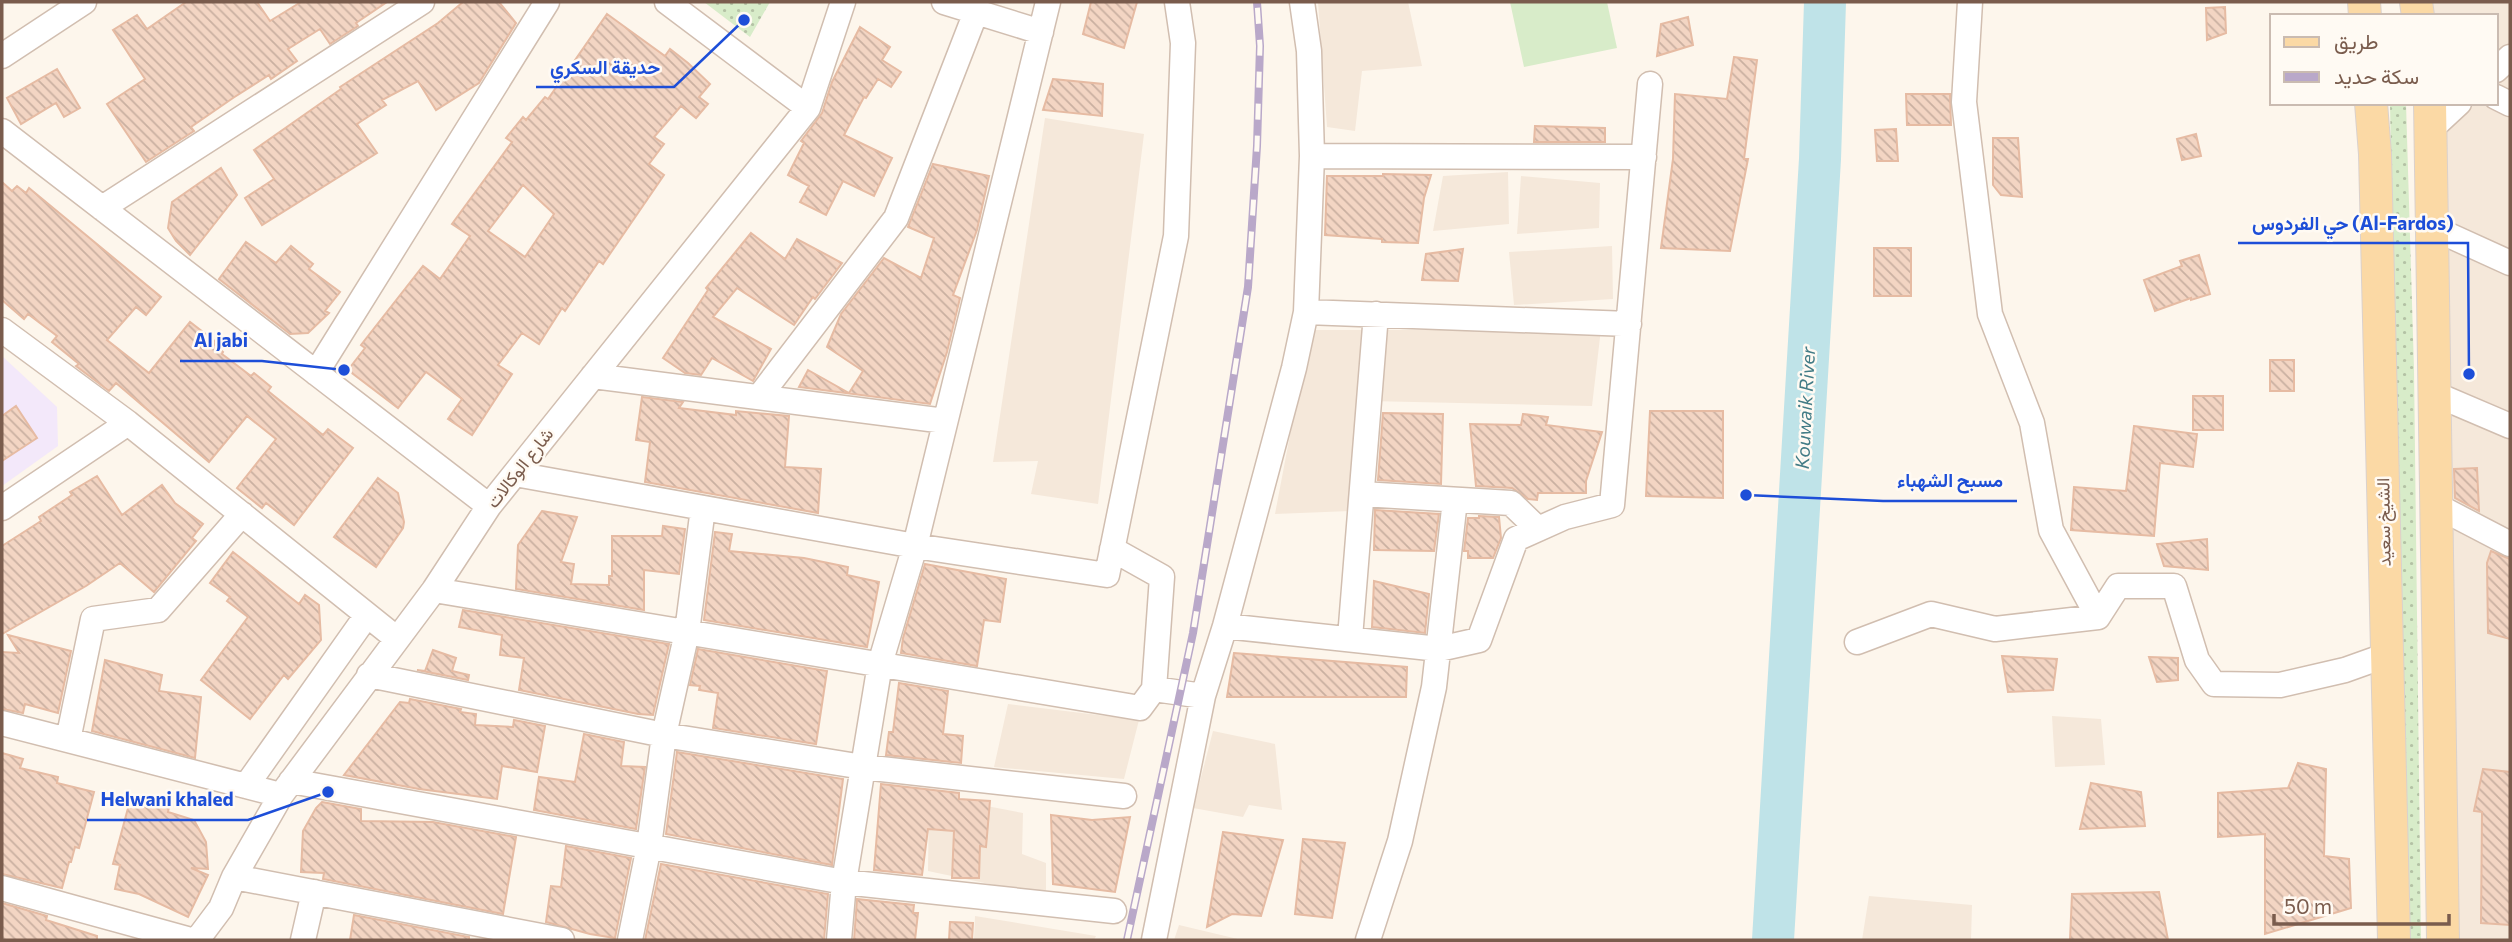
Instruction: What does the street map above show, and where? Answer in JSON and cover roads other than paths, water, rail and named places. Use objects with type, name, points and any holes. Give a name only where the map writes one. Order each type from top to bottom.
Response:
[{"type":"main road","name":"الشيخ سعيد","points":[[2371,105],[2375,155],[2394,940]]},
{"type":"main road","points":[[2431,116],[2443,940]]},
{"type":"street","points":[[2,56],[84,2]]},
{"type":"street","points":[[102,208],[422,2]]},
{"type":"street","points":[[316,373],[547,2]]},
{"type":"street","points":[[667,2],[808,108]]},
{"type":"street","name":"شارع الوكالات","points":[[197,940],[220,908],[234,877],[286,788],[433,590],[489,506],[808,108],[842,2]]},
{"type":"street","points":[[944,2],[1041,32]]},
{"type":"street","points":[[839,940],[844,882],[880,664],[915,546],[1048,2]]},
{"type":"street","points":[[514,474],[915,546],[1107,575],[1176,236],[1183,43],[1177,2]]},
{"type":"street","points":[[1154,940],[1203,696],[1225,626],[1294,368],[1306,312],[1312,156],[1309,51],[1302,2]]},
{"type":"street","points":[[1970,2],[1964,102],[1990,314],[2032,422],[2051,530],[2098,617]]},
{"type":"street","points":[[759,397],[895,218],[976,12]]},
{"type":"street","points":[[1225,626],[1440,649],[1479,640],[1516,539],[1565,517],[1612,505],[1650,84]]},
{"type":"street","points":[[2431,116],[2455,105]]},
{"type":"street","points":[[2,131],[489,506]]},
{"type":"street","points":[[1312,156],[1644,157]]},
{"type":"street","points":[[2433,228],[2510,262]]},
{"type":"street","points":[[1306,312],[1629,324]]},
{"type":"street","points":[[1350,638],[1376,314]]},
{"type":"street","points":[[2,330],[128,422],[396,638]]},
{"type":"street","points":[[593,376],[946,421]]},
{"type":"street","points":[[2435,394],[2510,426]]},
{"type":"street","points":[[2,508],[128,422]]},
{"type":"street","points":[[1362,494],[1511,503],[1538,529]]},
{"type":"street","points":[[1368,940],[1400,841],[1440,649],[1455,500]]},
{"type":"street","points":[[2437,506],[2510,544]]},
{"type":"street","points":[[629,940],[649,846],[664,735],[687,632],[703,508]]},
{"type":"street","points":[[68,740],[93,619],[158,610],[242,514]]},
{"type":"street","points":[[433,590],[1140,708],[1154,689],[1161,577],[1112,549]]},
{"type":"street","points":[[2098,617],[2118,586],[2174,586],[2197,660],[2214,684],[2280,685],[2345,670],[2387,655]]},
{"type":"street","points":[[1857,642],[1931,614],[1995,629],[2098,617]]},
{"type":"street","points":[[246,786],[367,615]]},
{"type":"street","points":[[369,676],[664,735],[863,767],[1124,796]]},
{"type":"street","points":[[1154,689],[1203,696]]},
{"type":"street","points":[[2,723],[246,786],[286,788],[649,846],[844,882],[1114,911]]},
{"type":"street","points":[[234,877],[562,940]]},
{"type":"street","points":[[2,888],[191,940]]},
{"type":"street","points":[[303,940],[314,892]]},
{"type":"waterway","name":"Kouwaik River","points":[[1773,940],[1820,159],[1825,2]]},
{"type":"railway","points":[[1127,940],[1193,633],[1248,287],[1257,146],[1260,46],[1257,2]]},
{"type":"place","name":"حديقة السكري","points":[[744,20]]},
{"type":"place","name":"Al jabi","points":[[344,370]]},
{"type":"place","name":"حي الفردوس (Al-Fardos)","points":[[2469,374]]},
{"type":"place","name":"مسبح الشهباء","points":[[1746,495]]},
{"type":"place","name":"Helwani khaled","points":[[328,792]]}]
